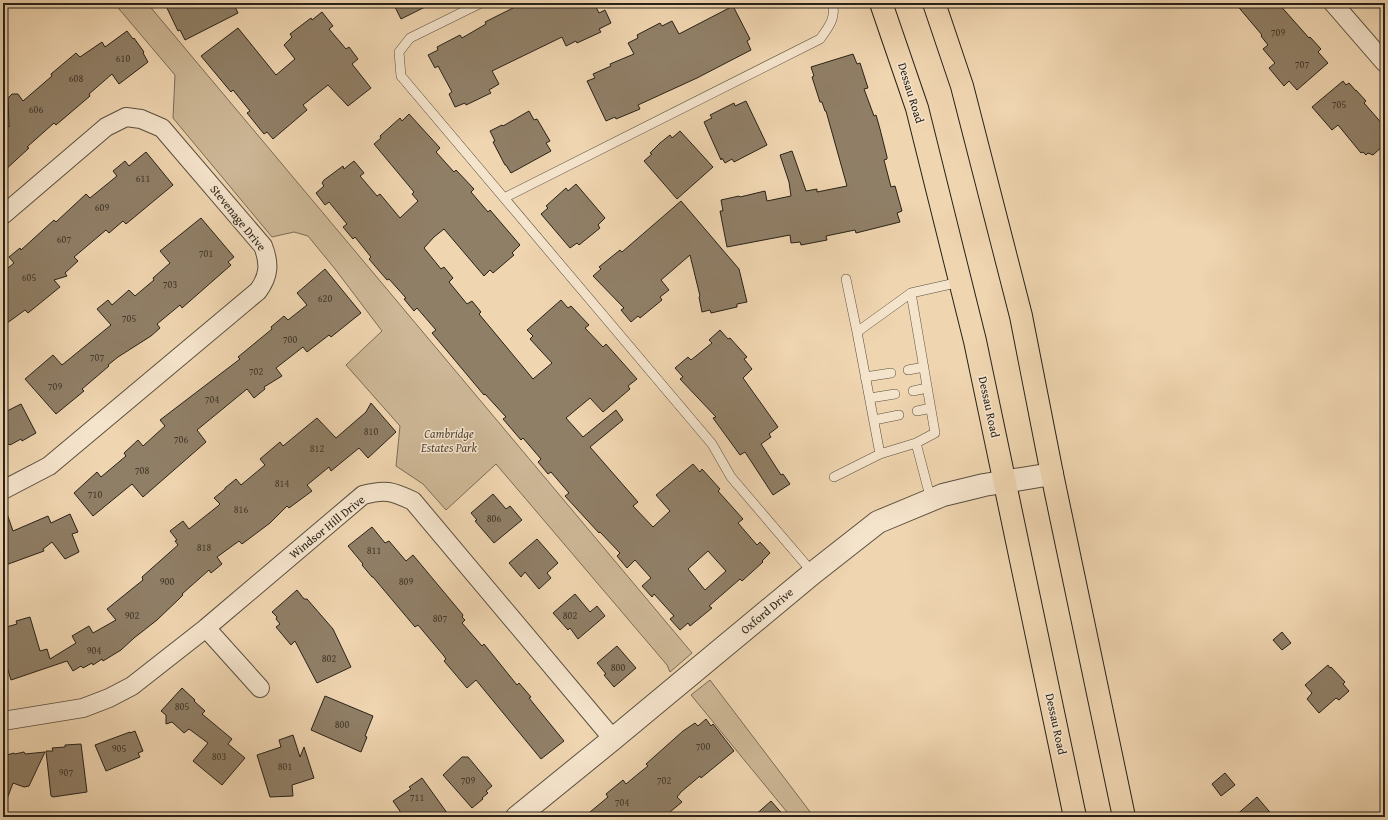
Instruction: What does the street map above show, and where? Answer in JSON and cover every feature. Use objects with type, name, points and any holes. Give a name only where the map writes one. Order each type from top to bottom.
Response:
[{"type":"main road","name":"Dessau Road","points":[[881,3],[917,108],[975,341],[1075,817]]},
{"type":"main road","points":[[934,3],[962,86],[1021,316],[1052,474],[1124,817]]},
{"type":"street","points":[[1332,3],[1385,63]]},
{"type":"street","name":"Stevenage Drive","points":[[3,215],[106,127],[126,117],[141,119],[162,128],[263,246],[267,257],[268,268],[264,282],[258,291],[49,466],[3,490]]},
{"type":"street","name":"Oxford Drive","points":[[517,817],[614,739],[813,573],[878,522],[943,495],[1052,474]]},
{"type":"street","name":"Windsor Hill Drive","points":[[3,721],[83,708],[110,698],[132,686],[206,628],[363,495],[378,491],[395,493],[413,501],[614,739]]},
{"type":"street","points":[[206,628],[260,688]]},
{"type":"lane","points":[[481,3],[410,38],[399,52],[401,76],[712,444],[731,477],[813,573]]},
{"type":"lane","points":[[504,198],[820,39],[830,26],[834,9],[832,3]]},
{"type":"lane","points":[[846,280],[880,454]]},
{"type":"lane","points":[[857,332],[911,293],[960,282]]},
{"type":"lane","points":[[834,477],[880,454],[916,443],[935,433],[911,293]]},
{"type":"lane","points":[[908,370],[924,367]]},
{"type":"lane","points":[[866,377],[891,372]]},
{"type":"lane","points":[[913,391],[927,388]]},
{"type":"lane","points":[[870,398],[895,394]]},
{"type":"lane","points":[[917,411],[931,408]]},
{"type":"lane","points":[[874,420],[899,415]]},
{"type":"lane","points":[[916,443],[931,500]]},
{"type":"green space","name":"Cambridge Estates Park","points":[[114,3],[147,3],[692,653],[670,672],[667,665],[496,464],[446,510],[423,484],[396,466],[400,426],[346,365],[382,331],[308,236],[294,232],[272,237],[173,118],[175,75]]},
{"type":"green space","points":[[710,680],[814,817],[791,817],[691,695]]},
{"type":"building","points":[[173,3],[233,3],[238,13],[185,40],[180,30],[178,31],[166,6]]},
{"type":"building","points":[[393,3],[433,3],[401,19]]},
{"type":"building","points":[[523,3],[594,3],[599,13],[605,10],[611,23],[599,29],[601,32],[577,43],[576,41],[566,46],[562,37],[492,71],[499,84],[489,90],[491,93],[466,105],[465,103],[455,107],[449,94],[452,92],[438,66],[435,68],[428,55],[438,50],[437,47],[460,35],[462,38],[486,24],[485,22]]},
{"type":"building","points":[[1235,3],[1278,3],[1309,38],[1310,37],[1321,49],[1318,52],[1328,63],[1297,90],[1289,81],[1284,86],[1269,68],[1275,63],[1263,49],[1268,45],[1261,36],[1262,35]]},
{"type":"building","points":[[733,6],[750,39],[747,41],[751,50],[697,78],[638,105],[640,109],[616,119],[615,117],[606,121],[587,81],[595,78],[593,74],[611,66],[610,64],[634,54],[628,43],[638,38],[637,35],[660,23],[662,26],[672,21],[679,34]]},
{"type":"building","points":[[322,12],[333,26],[329,29],[346,49],[349,47],[358,59],[352,64],[371,88],[348,106],[328,85],[303,105],[307,110],[273,139],[267,132],[264,134],[247,113],[250,111],[233,90],[231,92],[201,56],[238,28],[276,75],[295,59],[284,45],[292,37],[290,34],[311,18],[312,20]]},
{"type":"building","points":[[127,31],[144,52],[143,53],[148,62],[119,84],[112,74],[89,94],[90,96],[56,125],[54,123],[27,147],[29,148],[3,172],[3,121],[9,127],[8,98],[12,94],[18,94],[23,101],[52,76],[51,74],[76,53],[80,57],[102,42],[105,47]]},
{"type":"building","points":[[853,54],[857,64],[860,63],[868,88],[864,89],[874,116],[876,115],[880,129],[887,157],[887,159],[884,160],[891,187],[895,186],[902,211],[897,213],[900,222],[856,233],[855,230],[826,236],[827,240],[801,245],[800,242],[791,243],[790,235],[727,247],[720,211],[723,211],[721,200],[765,191],[767,201],[791,196],[789,182],[780,155],[792,151],[806,191],[817,189],[817,192],[847,186],[826,111],[822,102],[820,102],[812,77],[814,76],[811,67]]},
{"type":"building","points":[[1343,81],[1346,85],[1349,83],[1356,90],[1366,101],[1364,103],[1385,127],[1385,144],[1373,155],[1368,153],[1366,155],[1363,152],[1361,153],[1338,125],[1332,130],[1312,107]]},
{"type":"building","points":[[746,101],[767,145],[734,162],[732,159],[725,163],[722,158],[721,160],[704,122],[712,118],[710,115],[734,103],[735,106]]},
{"type":"building","points":[[529,111],[534,120],[537,119],[550,141],[546,143],[551,151],[511,173],[493,142],[495,141],[490,131],[502,125],[503,126]]},
{"type":"building","points":[[409,114],[440,148],[436,152],[454,172],[456,170],[474,189],[471,192],[488,212],[490,210],[520,245],[512,253],[514,255],[493,273],[490,270],[484,276],[444,229],[424,248],[441,269],[444,267],[453,278],[449,282],[467,304],[472,301],[481,312],[479,314],[533,379],[552,363],[530,339],[533,336],[527,330],[561,300],[568,308],[571,306],[589,325],[585,328],[603,347],[606,344],[637,379],[628,386],[630,389],[603,412],[590,398],[566,418],[583,437],[616,410],[623,420],[590,447],[638,502],[633,506],[653,527],[670,511],[656,495],[693,464],[700,472],[702,469],[720,489],[718,491],[743,519],[738,523],[757,545],[760,542],[770,553],[762,561],[763,562],[742,581],[740,579],[709,606],[712,608],[690,626],[688,623],[680,630],[670,619],[674,616],[654,594],[652,597],[642,586],[651,578],[635,560],[627,568],[617,556],[620,553],[600,532],[599,533],[565,496],[569,493],[551,472],[548,474],[538,462],[541,459],[523,438],[521,440],[503,419],[506,417],[485,394],[484,395],[432,333],[436,330],[417,308],[414,311],[404,299],[406,298],[389,279],[387,280],[369,259],[371,257],[355,237],[353,239],[343,227],[347,224],[329,202],[325,205],[316,193],[324,186],[322,183],[324,180],[343,166],[344,169],[354,161],[364,173],[360,176],[377,196],[380,194],[400,218],[418,201],[412,194],[414,192],[374,144],[381,138],[380,136],[400,118],[402,121]],"holes":[[[708,551],[726,571],[705,590],[688,569]]]},
{"type":"building","points":[[680,131],[713,167],[677,199],[644,161],[652,154],[650,153],[660,143],[670,135],[672,138]]},
{"type":"building","points":[[146,152],[173,185],[126,224],[123,221],[109,233],[106,230],[74,257],[78,261],[65,273],[67,276],[54,280],[60,287],[28,313],[25,310],[3,326],[3,272],[14,263],[9,257],[20,248],[21,250],[54,220],[56,222],[86,194],[90,198],[117,176],[113,171],[125,161],[129,166]]},
{"type":"building","points":[[576,184],[605,218],[598,225],[600,228],[579,245],[577,243],[570,248],[541,214],[548,208],[546,206],[566,188],[568,191]]},
{"type":"building","points":[[681,201],[739,269],[747,302],[737,304],[737,307],[711,313],[710,310],[702,312],[700,296],[690,255],[661,280],[669,290],[660,297],[662,300],[640,318],[638,316],[631,322],[621,310],[624,308],[593,276],[601,269],[599,267],[620,250],[622,252]]},
{"type":"building","points":[[201,218],[234,257],[228,262],[231,265],[182,308],[180,305],[157,324],[160,328],[151,336],[108,365],[109,366],[82,389],[84,391],[56,414],[25,379],[53,355],[62,365],[111,325],[97,309],[108,300],[112,305],[129,290],[135,296],[154,280],[153,278],[170,263],[160,251]]},
{"type":"building","points":[[325,269],[361,313],[331,337],[329,335],[307,352],[303,347],[276,368],[282,376],[264,387],[265,389],[254,398],[247,389],[197,430],[206,442],[143,497],[132,484],[93,516],[74,493],[97,472],[101,477],[126,456],[124,453],[138,440],[143,446],[165,426],[160,420],[240,359],[238,357],[272,329],[271,327],[284,316],[288,320],[307,305],[297,293]]},
{"type":"building","points":[[720,330],[728,339],[730,338],[747,357],[744,359],[752,369],[743,378],[778,427],[769,434],[771,437],[761,444],[781,475],[783,474],[790,484],[773,495],[745,452],[740,455],[713,418],[716,417],[680,379],[683,377],[675,368],[688,357],[691,360],[712,343],[709,340]]},
{"type":"building","points":[[371,403],[396,432],[368,458],[359,448],[331,471],[329,467],[307,485],[312,491],[289,508],[287,506],[270,523],[242,544],[239,541],[217,557],[222,564],[211,573],[209,570],[182,594],[183,595],[157,620],[121,650],[103,661],[102,659],[93,665],[92,663],[83,668],[81,666],[73,671],[67,661],[11,680],[3,654],[3,628],[17,624],[16,621],[30,617],[40,651],[47,649],[50,659],[76,643],[72,636],[89,626],[93,633],[116,620],[107,609],[143,580],[142,577],[178,545],[175,541],[177,540],[170,531],[183,521],[189,529],[220,504],[214,498],[225,488],[236,479],[241,485],[265,465],[260,459],[280,442],[283,446],[317,418],[336,438],[366,412]]},
{"type":"building","points":[[21,404],[36,433],[22,441],[21,439],[3,447],[3,413]]},
{"type":"building","points":[[493,494],[506,509],[510,506],[522,520],[494,543],[475,521],[477,520],[471,513]]},
{"type":"building","points":[[3,508],[5,508],[13,531],[48,516],[51,523],[70,514],[78,532],[72,534],[79,552],[65,559],[52,542],[43,549],[44,551],[3,566]]},
{"type":"building","points":[[372,527],[385,543],[389,541],[406,561],[413,555],[463,615],[462,617],[465,620],[462,623],[482,646],[484,644],[517,685],[519,683],[531,697],[529,698],[564,741],[541,759],[476,680],[467,688],[444,661],[446,659],[444,656],[418,625],[415,627],[362,565],[363,564],[348,546]]},
{"type":"building","points":[[537,539],[558,563],[547,573],[551,578],[539,589],[525,572],[521,577],[509,563]]},
{"type":"building","points":[[297,590],[304,599],[307,599],[333,629],[351,667],[317,683],[295,641],[291,645],[276,627],[280,624],[276,619],[277,617],[272,612]]},
{"type":"building","points":[[575,594],[590,612],[597,606],[605,616],[578,639],[570,628],[568,630],[553,613]]},
{"type":"building","points":[[1282,632],[1291,643],[1282,650],[1273,640]]},
{"type":"building","points":[[617,646],[636,668],[614,687],[604,675],[606,674],[597,663]]},
{"type":"building","points":[[1328,665],[1345,682],[1343,684],[1349,691],[1339,700],[1336,698],[1319,713],[1307,699],[1312,693],[1305,685]]},
{"type":"building","points":[[182,688],[205,711],[202,714],[232,739],[228,744],[245,758],[222,785],[193,761],[208,743],[189,729],[184,733],[172,722],[166,724],[166,715],[161,711]]},
{"type":"building","points":[[325,696],[373,716],[365,736],[367,737],[361,752],[311,730]]},
{"type":"building","points":[[706,719],[711,726],[713,724],[734,751],[681,792],[677,797],[682,802],[664,817],[584,817],[608,797],[606,794],[623,780],[626,784],[648,766],[646,764],[683,731],[695,723],[698,726]]},
{"type":"building","points":[[135,731],[143,751],[138,753],[140,757],[106,771],[95,745]]},
{"type":"building","points":[[293,735],[300,757],[304,747],[314,778],[292,785],[293,796],[270,797],[257,755],[281,747],[279,740]]},
{"type":"building","points":[[81,744],[87,792],[53,797],[51,796],[46,751],[53,751],[52,748],[65,747],[65,745]]},
{"type":"building","points":[[24,752],[25,754],[45,752],[29,786],[24,787],[13,783],[3,807],[3,756]]},
{"type":"building","points":[[462,757],[468,757],[492,786],[486,791],[488,793],[482,798],[483,799],[472,808],[443,775]]},
{"type":"building","points":[[1225,773],[1235,785],[1221,796],[1212,784]]},
{"type":"building","points":[[422,778],[450,817],[404,817],[393,801],[411,789],[409,787]]},
{"type":"building","points":[[1257,797],[1274,817],[1234,817]]},
{"type":"building","points":[[771,801],[785,817],[753,817]]}]
